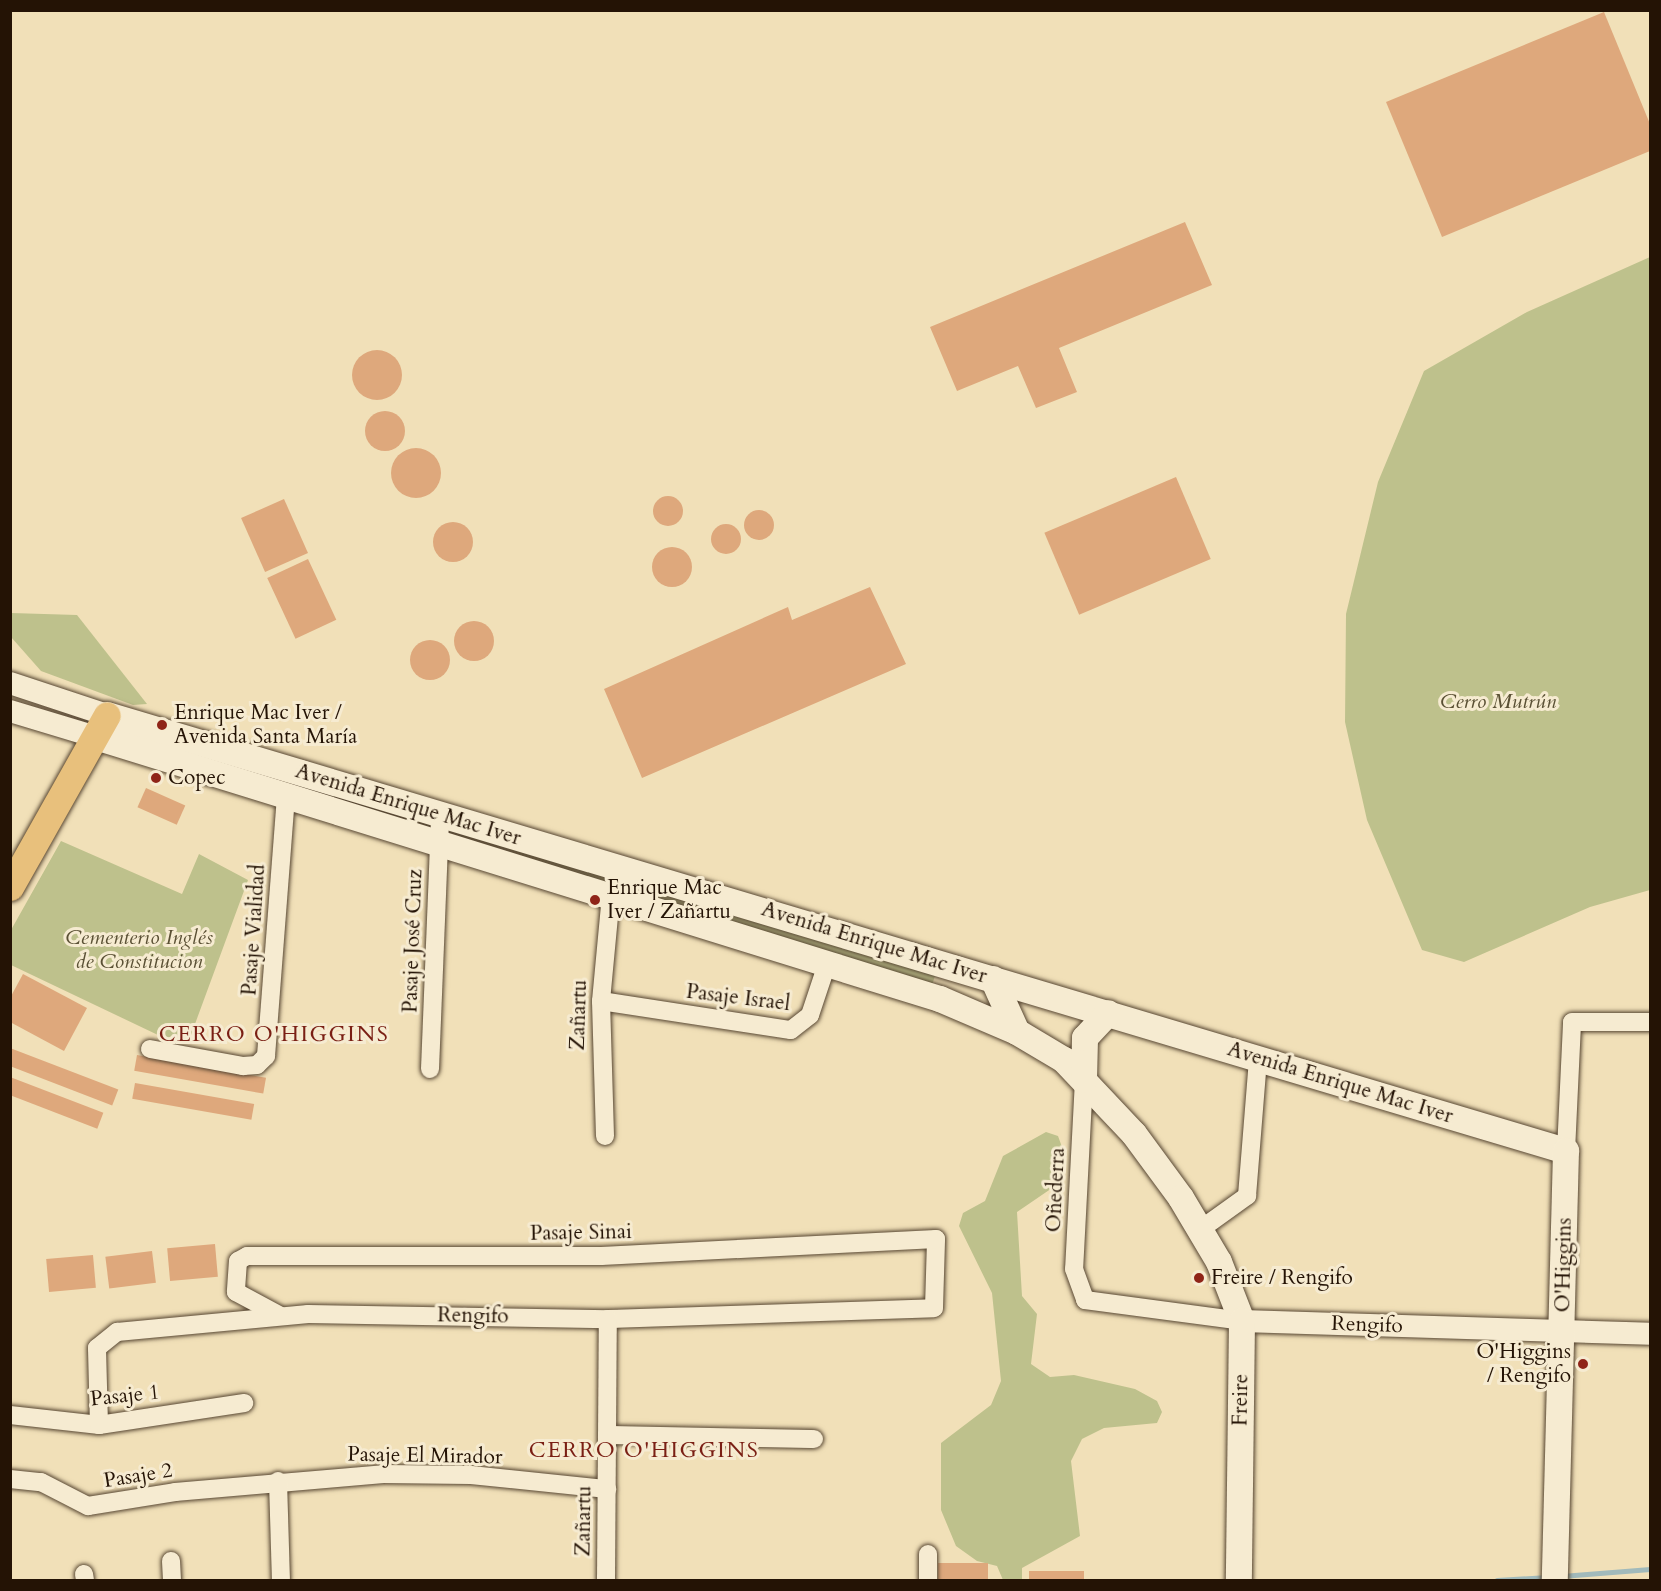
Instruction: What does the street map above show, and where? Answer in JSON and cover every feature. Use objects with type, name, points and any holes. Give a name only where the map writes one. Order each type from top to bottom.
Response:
[{"type":"main road","name":"Avenida Enrique Mac Iver","points":[[102,726],[286,794],[440,827],[667,881],[1566,1151]]},
{"type":"main road","name":"Avenida Enrique Mac Iver","points":[[102,726],[440,827],[611,895],[909,989],[1017,1032],[1064,1060],[1084,1080]]},
{"type":"main road","points":[[10,887],[102,726]]},
{"type":"main road","points":[[660,911],[667,881]]},
{"type":"main road","points":[[909,989],[954,968]]},
{"type":"main road","points":[[993,979],[1017,1032]]},
{"type":"main road","points":[[1084,1080],[1085,1038],[1108,1013]]},
{"type":"main road","name":"Freire","points":[[1084,1080],[1134,1134],[1201,1229],[1242,1321],[1239,1581]]},
{"type":"main road","name":"O'Higgins","points":[[1556,1573],[1564,1332],[1566,1151]]},
{"type":"street","name":"Avenida Enrique Mac Iver","points":[[10,683],[102,726]]},
{"type":"street","name":"Avenida Enrique Mac Iver","points":[[10,711],[102,726]]},
{"type":"street","name":"Pasaje Vialidad","points":[[150,1049],[243,1066],[256,1065],[266,1056],[286,794]]},
{"type":"street","name":"Pasaje José Cruz","points":[[430,1069],[440,827]]},
{"type":"street","name":"Zañartu","points":[[605,1136],[601,1001],[611,895]]},
{"type":"street","name":"Pasaje Israel","points":[[601,1001],[791,1030],[810,1015],[827,964]]},
{"type":"street","name":"O'Higgins","points":[[1566,1151],[1572,1022],[1650,1022]]},
{"type":"street","points":[[1201,1229],[1247,1196],[1258,1058]]},
{"type":"street","name":"Oñederra","points":[[1084,1080],[1074,1269],[1085,1300]]},
{"type":"street","name":"Pasaje Sinai","points":[[279,1315],[236,1292],[238,1260],[247,1256],[601,1257],[936,1239],[934,1308]]},
{"type":"street","name":"Rengifo","points":[[1085,1300],[1242,1321],[1650,1334]]},
{"type":"street","name":"Rengifo","points":[[99,1425],[97,1348],[105,1337],[279,1315],[608,1319],[934,1308]]},
{"type":"street","name":"Zañartu","points":[[606,1581],[608,1319]]},
{"type":"street","name":"Pasaje 1","points":[[10,1415],[99,1425],[244,1403]]},
{"type":"street","points":[[607,1435],[814,1438]]},
{"type":"street","name":"Pasaje El Mirador","points":[[278,1481],[383,1474],[471,1475],[607,1490]]},
{"type":"street","name":"Pasaje 2","points":[[10,1479],[41,1482],[88,1506],[278,1481]]},
{"type":"street","points":[[278,1481],[281,1581]]},
{"type":"street","points":[[928,1554],[928,1581]]},
{"type":"street","points":[[171,1561],[172,1581]]},
{"type":"green space","name":"Cerro Mutrún","points":[[1650,257],[1650,890],[1590,907],[1464,962],[1422,950],[1367,820],[1345,722],[1346,614],[1378,482],[1424,371],[1527,312]]},
{"type":"green space","points":[[11,613],[77,615],[147,704],[133,705],[41,671],[11,637]]},
{"type":"green space","points":[[128,725],[936,972],[931,987],[123,740]]},
{"type":"green space","name":"Cementerio Inglés de Constitucion","points":[[61,841],[182,894],[199,854],[248,880],[188,1043],[158,1035],[11,965],[11,930]]},
{"type":"green space","points":[[1046,1132],[1058,1136],[1062,1147],[1058,1184],[1017,1212],[1022,1296],[1037,1314],[1031,1364],[1050,1377],[1074,1375],[1135,1389],[1157,1401],[1162,1412],[1157,1423],[1104,1428],[1082,1439],[1071,1461],[1080,1536],[1022,1568],[1022,1580],[1003,1580],[997,1566],[977,1561],[956,1546],[941,1510],[941,1443],[991,1405],[1001,1381],[992,1293],[959,1226],[963,1213],[985,1201],[1003,1156]]},
{"type":"building","points":[[1604,12],[1650,124],[1650,151],[1442,237],[1386,102]]},
{"type":"building","points":[[1185,222],[1212,285],[1059,348],[1077,392],[1036,408],[1018,366],[957,391],[930,327]]},
{"type":"building","points":[[377,350],[395,357],[402,375],[395,393],[377,400],[359,393],[352,375],[359,357]]},
{"type":"building","points":[[385,411],[399,417],[405,431],[399,445],[385,451],[371,445],[365,431],[371,417]]},
{"type":"building","points":[[416,448],[434,455],[441,473],[434,491],[416,498],[398,491],[391,473],[398,455]]},
{"type":"building","points":[[1176,477],[1211,559],[1079,615],[1044,533]]},
{"type":"building","points":[[668,496],[679,500],[683,511],[679,522],[668,526],[657,522],[653,511],[657,500]]},
{"type":"building","points":[[284,499],[308,553],[265,572],[241,518]]},
{"type":"building","points":[[759,510],[770,514],[774,525],[770,536],[759,540],[748,536],[744,525],[748,514]]},
{"type":"building","points":[[453,522],[467,528],[473,542],[467,556],[453,562],[439,556],[433,542],[439,528]]},
{"type":"building","points":[[726,524],[737,528],[741,539],[737,550],[726,554],[715,550],[711,539],[715,528]]},
{"type":"building","points":[[672,547],[686,553],[692,567],[686,581],[672,587],[658,581],[652,567],[658,553]]},
{"type":"building","points":[[308,559],[336,620],[296,639],[267,578]]},
{"type":"building","points":[[870,587],[906,664],[642,778],[604,689],[788,607],[792,620]]},
{"type":"building","points":[[474,621],[488,627],[494,641],[488,655],[474,661],[460,655],[454,641],[460,627]]},
{"type":"building","points":[[430,640],[444,646],[450,660],[444,674],[430,680],[416,674],[410,660],[416,646]]},
{"type":"building","points":[[146,788],[185,805],[177,825],[137,807]]},
{"type":"building","points":[[23,974],[87,1008],[64,1051],[10,1022],[10,998]]},
{"type":"building","points":[[10,1048],[118,1090],[112,1105],[10,1066]]},
{"type":"building","points":[[137,1055],[266,1078],[263,1094],[134,1071]]},
{"type":"building","points":[[10,1077],[103,1113],[97,1129],[10,1095]]},
{"type":"building","points":[[135,1083],[254,1104],[251,1120],[132,1099]]},
{"type":"building","points":[[215,1244],[218,1277],[170,1281],[167,1248]]},
{"type":"building","points":[[152,1251],[156,1283],[109,1288],[105,1257]]},
{"type":"building","points":[[93,1255],[96,1288],[49,1292],[46,1259]]},
{"type":"building","points":[[938,1563],[988,1563],[988,1580],[938,1580]]},
{"type":"building","points":[[1029,1571],[1084,1571],[1084,1580],[1029,1580]]},
{"type":"waterway","points":[[1562,1576],[1650,1569]]},
{"type":"waterway","points":[[1497,1580],[1548,1577]]},
{"type":"place","name":"Enrique Mac Iver / Avenida Santa María","points":[[162,725]]},
{"type":"place","name":"Copec","points":[[156,778]]},
{"type":"place","name":"Enrique Mac Iver / Zañartu","points":[[595,900]]},
{"type":"place","name":"Freire / Rengifo","points":[[1199,1278]]},
{"type":"place","name":"O'Higgins / Rengifo","points":[[1583,1364]]},
{"type":"district","name":"CERRO O'HIGGINS","points":[[274,1035]]},
{"type":"district","name":"CERRO O'HIGGINS","points":[[644,1451]]}]
